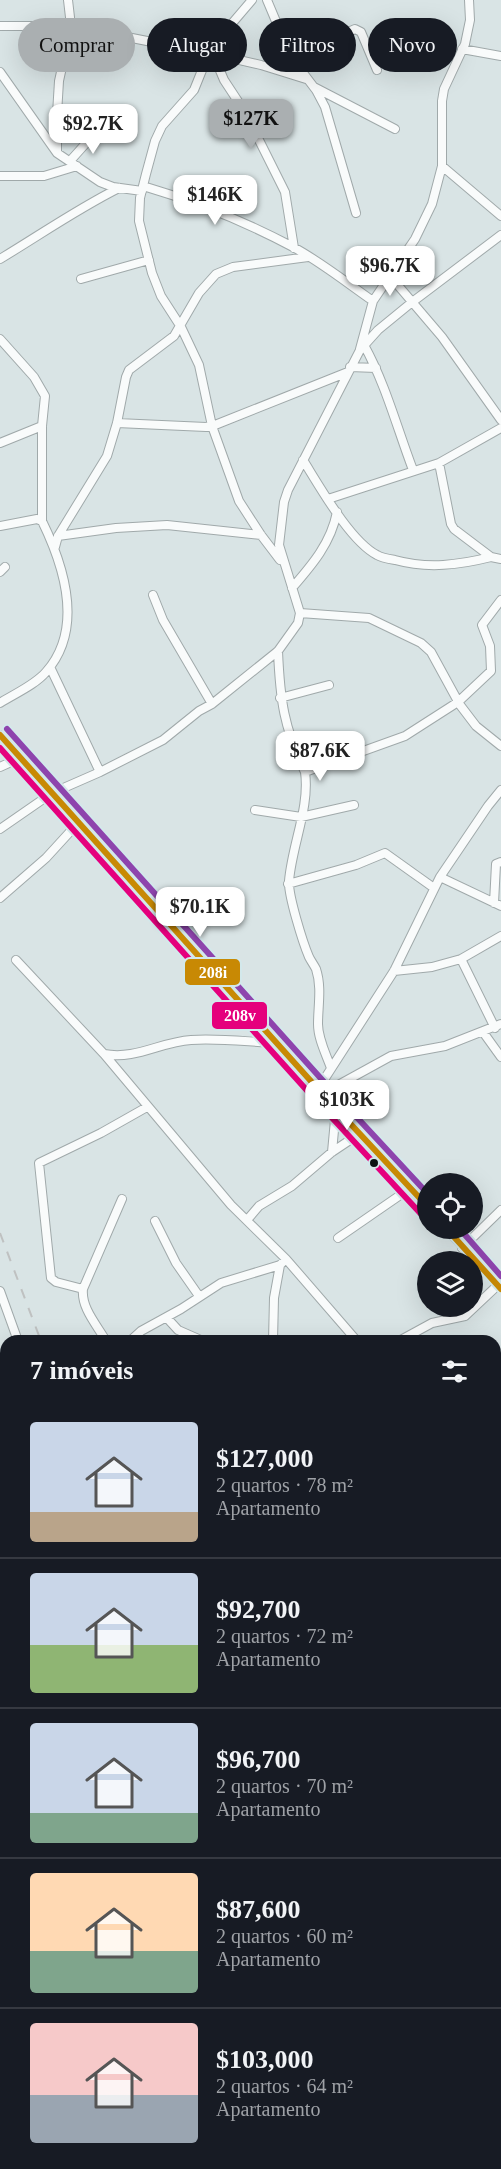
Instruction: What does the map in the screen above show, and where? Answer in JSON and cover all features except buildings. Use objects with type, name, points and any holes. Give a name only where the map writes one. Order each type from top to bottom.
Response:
[{"type":"street","points":[[68,0],[70,18]]},
{"type":"street","points":[[237,18],[252,0]]},
{"type":"street","points":[[267,0],[274,18]]},
{"type":"street","points":[[413,471],[376,368],[362,347],[373,301],[426,220],[432,204],[442,166],[443,95],[448,77],[462,49],[470,20],[469,0]]},
{"type":"street","points":[[0,26],[18,26]]},
{"type":"street","points":[[356,30],[361,32],[368,49]]},
{"type":"street","points":[[462,49],[501,56]]},
{"type":"street","points":[[247,62],[309,82],[395,129]]},
{"type":"street","points":[[0,72],[57,153],[100,182],[119,188],[143,188],[172,194],[210,210],[294,248],[373,301]]},
{"type":"street","points":[[57,153],[57,114],[61,72]]},
{"type":"street","points":[[202,72],[194,90],[162,126],[153,147],[143,188],[139,221],[161,296],[181,327],[199,365],[212,426],[239,501],[284,565]]},
{"type":"street","points":[[220,72],[245,112],[285,192],[294,248]]},
{"type":"street","points":[[302,72],[320,96],[325,107],[356,213]]},
{"type":"street","points":[[0,176],[44,176],[74,164],[96,132]]},
{"type":"street","points":[[442,166],[501,216]]},
{"type":"street","points":[[0,259],[90,203],[119,188]]},
{"type":"street","points":[[0,829],[52,794],[163,740],[278,651],[298,623],[300,613],[279,545],[284,502],[349,370],[362,347],[378,330],[501,235]]},
{"type":"street","points":[[55,547],[58,536],[107,456],[129,370],[168,342],[181,327],[199,292],[216,274],[233,267],[308,257]]},
{"type":"street","points":[[81,279],[149,260]]},
{"type":"street","points":[[390,276],[442,337],[501,420]]},
{"type":"street","points":[[0,339],[34,376],[44,392],[42,521],[55,547],[66,590],[67,620],[58,654],[45,674],[0,703]]},
{"type":"street","points":[[117,423],[212,426],[349,370],[376,368]]},
{"type":"street","points":[[0,443],[42,426]]},
{"type":"street","points":[[328,499],[439,463],[501,428]]},
{"type":"street","points":[[303,460],[352,533],[377,555],[412,565],[462,564],[491,557]]},
{"type":"street","points":[[439,463],[451,524],[454,529],[491,557],[501,559]]},
{"type":"street","points":[[292,588],[322,551],[334,529],[337,512]]},
{"type":"street","points":[[0,526],[37,519],[42,521]]},
{"type":"street","points":[[58,536],[116,528],[167,525],[261,535]]},
{"type":"street","points":[[153,595],[163,620],[212,704]]},
{"type":"street","points":[[305,772],[405,736],[458,702],[491,670],[490,646],[483,625],[501,600]]},
{"type":"street","points":[[300,613],[369,618],[412,638],[431,652],[458,702],[476,726],[501,746]]},
{"type":"street","points":[[278,651],[280,698],[290,736],[305,772],[307,789],[288,884],[308,955],[316,969],[319,984],[320,1038],[332,1068]]},
{"type":"street","points":[[50,667],[100,772]]},
{"type":"street","points":[[280,698],[329,685]]},
{"type":"street","points":[[0,735],[320,1092],[417,1196]]},
{"type":"street","points":[[0,766],[20,758]]},
{"type":"street","points":[[320,1092],[332,1068],[394,970],[440,877],[501,790]]},
{"type":"street","points":[[255,810],[302,817],[354,806]]},
{"type":"street","points":[[0,898],[46,858],[78,824]]},
{"type":"street","points":[[288,884],[356,865],[385,853],[391,855],[434,888]]},
{"type":"street","points":[[440,877],[498,904],[496,864],[501,862]]},
{"type":"street","points":[[394,970],[432,967],[461,959],[501,936]]},
{"type":"street","points":[[320,1092],[391,1056],[445,1046],[498,1026],[461,959]]},
{"type":"street","points":[[16,960],[104,1054],[147,1107],[283,1262],[351,1335]]},
{"type":"street","points":[[483,1032],[501,1057]]},
{"type":"street","points":[[104,1054],[125,1057],[193,1040],[277,1043]]},
{"type":"street","points":[[83,1289],[56,1282],[51,1278],[39,1163],[101,1133],[147,1107]]},
{"type":"street","points":[[332,1152],[336,1109]]},
{"type":"street","points":[[247,1221],[259,1206],[292,1186],[332,1152],[359,1134]]},
{"type":"street","points":[[338,1238],[410,1189]]},
{"type":"street","points":[[102,1335],[82,1298],[83,1289],[122,1199]]},
{"type":"street","points":[[462,1248],[501,1210]]},
{"type":"street","points":[[155,1221],[177,1263],[199,1296]]},
{"type":"street","points":[[410,1335],[432,1323],[465,1316],[499,1287],[455,1239]]},
{"type":"street","points":[[137,1335],[221,1283],[283,1262]]},
{"type":"street","points":[[273,1335],[274,1298],[283,1262]]},
{"type":"street","points":[[0,1292],[16,1335]]},
{"type":"street","points":[[167,1318],[178,1330],[189,1335]]},
{"type":"railway","points":[[0,1233],[39,1335]]},
{"type":"transit line","points":[[7,729],[417,1182]]},
{"type":"transit line","name":"208i","points":[[0,735],[318,1089],[417,1195]]},
{"type":"transit line","name":"208v","points":[[0,748],[417,1210]]},
{"type":"transit line","name":"208i","points":[[456,1239],[501,1289]]},
{"type":"transit line","points":[[469,1239],[501,1276]]}]
